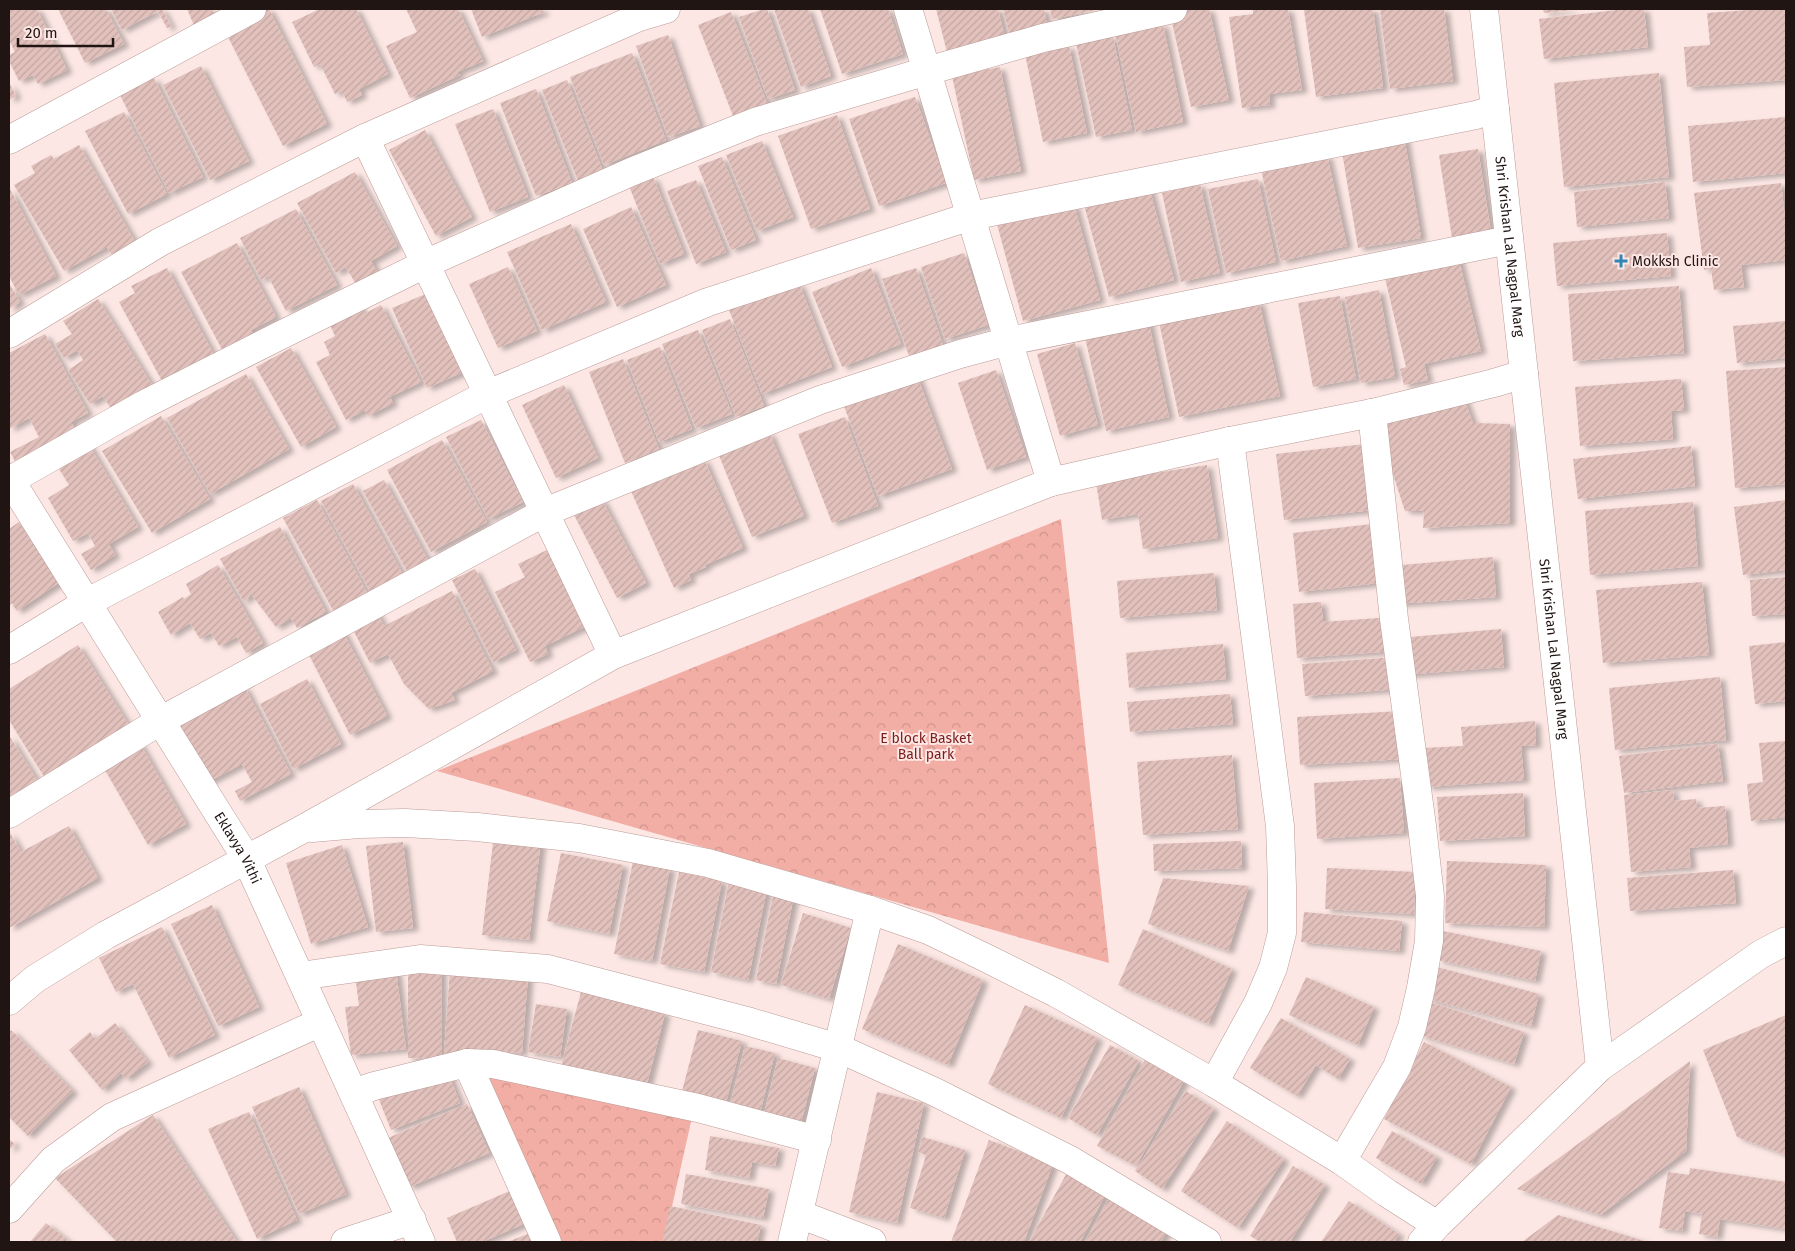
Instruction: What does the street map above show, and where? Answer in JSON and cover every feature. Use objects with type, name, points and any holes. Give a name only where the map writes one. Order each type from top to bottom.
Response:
[{"type":"street","points":[[9,140],[252,9]]},
{"type":"street","points":[[9,334],[160,242],[365,138],[640,17],[666,9]]},
{"type":"street","points":[[908,9],[1051,482]]},
{"type":"street","points":[[9,480],[143,405],[425,264],[631,172],[755,122],[927,70],[1043,38],[1173,9]]},
{"type":"street","name":"Shri Krishan Lal Nagpal Marg","points":[[1484,9],[1600,1067]]},
{"type":"street","points":[[9,650],[86,603],[488,394],[708,302],[971,216],[1476,115],[1495,109]]},
{"type":"street","points":[[365,138],[613,655]]},
{"type":"street","points":[[9,814],[160,721],[545,512],[820,400],[960,354],[1009,341],[1509,240]]},
{"type":"street","points":[[9,1001],[35,980],[106,935],[301,830],[613,655],[1051,482],[1230,441],[1372,413],[1524,374]]},
{"type":"street","points":[[1342,1161],[1397,1067],[1412,1027],[1429,941],[1430,896],[1394,619],[1372,413]]},
{"type":"street","points":[[1214,1082],[1258,1003],[1273,968],[1282,933],[1280,826],[1230,441]]},
{"type":"street","name":"Eklavya Vithi","points":[[9,480],[246,858],[416,1231]]},
{"type":"street","points":[[301,830],[359,824],[405,823],[476,826],[579,838],[708,863],[870,910],[928,930],[1056,993],[1214,1082],[1342,1161],[1430,1234],[1600,1067],[1761,954],[1786,941]]},
{"type":"street","points":[[792,1242],[870,910]]},
{"type":"street","points":[[300,976],[420,959],[548,969],[738,1019],[838,1048],[935,1092],[1070,1160],[1207,1242]]},
{"type":"street","points":[[9,1209],[52,1160],[112,1118],[321,1022]]},
{"type":"street","points":[[354,1093],[467,1062],[493,1064],[698,1108],[816,1140]]},
{"type":"street","points":[[467,1062],[547,1242]]},
{"type":"street","points":[[799,1214],[872,1242]]},
{"type":"street","points":[[345,1242],[416,1231]]},
{"type":"green space","name":"E block Basket Ball park","points":[[1061,519],[1109,963],[437,771]]},
{"type":"green space","points":[[480,1061],[695,1104],[664,1242],[555,1242]]},
{"type":"building","points":[[9,9],[37,9],[67,70],[38,84],[33,75],[19,81],[9,61],[9,55],[15,52],[9,40]]},
{"type":"building","points":[[58,9],[106,9],[124,44],[85,63]]},
{"type":"building","points":[[111,9],[162,9],[171,26],[167,28],[158,11],[122,30]]},
{"type":"building","points":[[187,9],[212,9],[218,21],[196,30]]},
{"type":"building","points":[[269,9],[327,124],[283,146],[224,29]]},
{"type":"building","points":[[320,9],[356,9],[388,74],[359,89],[362,95],[347,102],[342,91],[335,94],[320,64],[314,67],[292,22]]},
{"type":"building","points":[[406,9],[458,9],[483,61],[457,72],[460,75],[410,98],[386,46],[417,32]]},
{"type":"building","points":[[471,9],[542,9],[544,12],[482,37]]},
{"type":"building","points":[[767,9],[795,90],[768,99],[739,17]]},
{"type":"building","points":[[774,9],[808,9],[831,76],[801,87]]},
{"type":"building","points":[[820,9],[888,9],[903,54],[842,74]]},
{"type":"building","points":[[936,9],[998,9],[1006,42],[948,56]]},
{"type":"building","points":[[1003,9],[1044,9],[1047,25],[1009,33]]},
{"type":"building","points":[[1050,9],[1096,9],[1096,10],[1052,19]]},
{"type":"building","points":[[1194,9],[1209,9],[1229,100],[1191,107],[1170,14]]},
{"type":"building","points":[[1253,9],[1288,9],[1302,90],[1269,94],[1270,105],[1242,108],[1229,17],[1253,14]]},
{"type":"building","points":[[1373,9],[1383,88],[1316,97],[1304,10]]},
{"type":"building","points":[[1380,9],[1444,9],[1453,81],[1390,89]]},
{"type":"building","points":[[1543,9],[1572,9],[1572,10],[1544,13]]},
{"type":"building","points":[[1625,9],[1644,9],[1648,47],[1544,59],[1539,19]]},
{"type":"building","points":[[1786,9],[1786,80],[1687,87],[1684,47],[1710,45],[1707,13]]},
{"type":"building","points":[[731,12],[767,103],[733,116],[698,25]]},
{"type":"building","points":[[1163,24],[1183,122],[1136,132],[1115,33]]},
{"type":"building","points":[[668,35],[700,126],[668,137],[636,46]]},
{"type":"building","points":[[1113,36],[1132,130],[1096,137],[1076,43]]},
{"type":"building","points":[[1069,46],[1087,133],[1043,142],[1025,54]]},
{"type":"building","points":[[632,53],[666,140],[604,165],[570,77]]},
{"type":"building","points":[[201,66],[249,161],[210,180],[163,85]]},
{"type":"building","points":[[1000,67],[1021,171],[974,180],[952,76]]},
{"type":"building","points":[[1659,73],[1669,177],[1564,187],[1554,83]]},
{"type":"building","points":[[154,78],[203,177],[169,193],[120,95]]},
{"type":"building","points":[[567,80],[603,171],[578,181],[542,90]]},
{"type":"building","points":[[9,82],[16,96],[9,100]]},
{"type":"building","points":[[536,89],[572,183],[536,196],[500,103]]},
{"type":"building","points":[[915,97],[946,183],[879,206],[849,119]]},
{"type":"building","points":[[493,109],[528,197],[490,212],[455,124]]},
{"type":"building","points":[[124,112],[167,194],[128,214],[85,131]]},
{"type":"building","points":[[837,115],[870,209],[811,229],[778,136]]},
{"type":"building","points":[[1786,117],[1786,173],[1693,182],[1688,126]]},
{"type":"building","points":[[425,130],[472,217],[436,236],[389,150]]},
{"type":"building","points":[[1404,136],[1421,238],[1358,248],[1341,146]]},
{"type":"building","points":[[762,141],[793,217],[757,231],[726,155]]},
{"type":"building","points":[[79,145],[138,247],[115,260],[107,247],[64,271],[14,185],[35,173],[31,166],[51,155],[54,159]]},
{"type":"building","points":[[1478,149],[1491,232],[1452,238],[1439,155]]},
{"type":"building","points":[[1327,155],[1347,246],[1281,261],[1261,169]]},
{"type":"building","points":[[722,157],[756,240],[731,250],[698,166]]},
{"type":"building","points":[[355,172],[397,246],[371,261],[379,276],[358,288],[346,267],[336,273],[297,203]]},
{"type":"building","points":[[653,177],[684,254],[660,264],[629,186]]},
{"type":"building","points":[[1258,179],[1276,262],[1226,273],[1208,189]]},
{"type":"building","points":[[696,180],[726,252],[696,264],[667,191]]},
{"type":"building","points":[[1665,182],[1669,218],[1577,227],[1574,192]]},
{"type":"building","points":[[1781,183],[1786,227],[1786,260],[1741,265],[1744,287],[1714,290],[1711,269],[1704,270],[1694,193]]},
{"type":"building","points":[[1200,184],[1220,273],[1181,282],[1162,193]]},
{"type":"building","points":[[9,187],[56,276],[19,295],[9,276]]},
{"type":"building","points":[[1149,187],[1174,280],[1109,297],[1084,205]]},
{"type":"building","points":[[1074,204],[1100,300],[1023,321],[997,224]]},
{"type":"building","points":[[631,207],[666,285],[617,307],[583,229]]},
{"type":"building","points":[[296,209],[337,285],[286,311],[268,276],[261,280],[240,238]]},
{"type":"building","points":[[571,224],[606,302],[542,330],[507,252]]},
{"type":"building","points":[[1667,233],[1671,276],[1557,286],[1553,243]]},
{"type":"building","points":[[237,243],[276,317],[251,330],[258,343],[227,359],[181,272]]},
{"type":"building","points":[[964,253],[988,325],[945,339],[921,267]]},
{"type":"building","points":[[1458,256],[1481,351],[1424,364],[1428,380],[1404,385],[1400,369],[1406,367],[1384,274]]},
{"type":"building","points":[[508,267],[537,331],[498,348],[469,284]]},
{"type":"building","points":[[167,268],[213,353],[162,381],[119,302],[135,293],[131,286]]},
{"type":"building","points":[[871,268],[901,344],[842,367],[812,292]]},
{"type":"building","points":[[916,268],[943,345],[909,356],[882,279]]},
{"type":"building","points":[[9,283],[20,302],[9,309]]},
{"type":"building","points":[[799,283],[832,367],[762,394],[729,310]]},
{"type":"building","points":[[1679,286],[1684,353],[1573,361],[1568,294]]},
{"type":"building","points":[[1379,290],[1395,377],[1361,383],[1345,297]]},
{"type":"building","points":[[428,293],[463,372],[427,388],[392,308]]},
{"type":"building","points":[[1340,296],[1356,379],[1313,387],[1298,303]]},
{"type":"building","points":[[98,299],[154,388],[113,412],[103,396],[90,404],[68,370],[83,360],[77,350],[64,358],[55,344],[72,334],[63,321]]},
{"type":"building","points":[[1259,301],[1280,396],[1179,417],[1159,322]]},
{"type":"building","points":[[358,303],[364,314],[381,305],[421,382],[390,397],[393,403],[368,416],[365,410],[346,420],[316,362],[330,355],[324,342],[335,336],[330,325]]},
{"type":"building","points":[[730,319],[764,406],[736,417],[702,330]]},
{"type":"building","points":[[1148,319],[1169,417],[1106,431],[1084,333]]},
{"type":"building","points":[[1786,321],[1786,358],[1737,363],[1733,326]]},
{"type":"building","points":[[698,330],[732,414],[696,428],[662,344]]},
{"type":"building","points":[[45,334],[88,413],[71,422],[76,431],[16,463],[10,452],[39,437],[29,418],[9,429],[9,353]]},
{"type":"building","points":[[1075,343],[1098,425],[1060,436],[1037,354]]},
{"type":"building","points":[[660,347],[692,429],[659,442],[627,360]]},
{"type":"building","points":[[291,348],[336,427],[301,447],[256,367]]},
{"type":"building","points":[[623,359],[659,449],[625,463],[589,372]]},
{"type":"building","points":[[1786,367],[1786,484],[1735,488],[1726,371]]},
{"type":"building","points":[[996,370],[1026,457],[987,470],[958,383]]},
{"type":"building","points":[[916,373],[952,469],[878,496],[842,401]]},
{"type":"building","points":[[246,374],[289,449],[210,494],[167,418]]},
{"type":"building","points":[[1681,379],[1684,410],[1671,411],[1673,439],[1580,446],[1575,387]]},
{"type":"building","points":[[564,385],[598,458],[556,478],[522,405]]},
{"type":"building","points":[[1462,393],[1473,423],[1510,424],[1510,523],[1423,528],[1424,511],[1405,511],[1375,420]]},
{"type":"building","points":[[161,416],[210,499],[152,533],[102,451]]},
{"type":"building","points":[[845,417],[878,506],[832,523],[798,434]]},
{"type":"building","points":[[481,420],[523,502],[488,519],[446,437]]},
{"type":"building","points":[[769,432],[804,516],[752,537],[718,453]]},
{"type":"building","points":[[86,440],[138,527],[109,544],[115,555],[91,570],[81,554],[95,546],[88,533],[73,541],[48,498],[69,485],[53,459]]},
{"type":"building","points":[[442,440],[487,522],[431,552],[387,470]]},
{"type":"building","points":[[1374,443],[1381,509],[1284,520],[1276,454]]},
{"type":"building","points":[[1691,446],[1695,486],[1578,499],[1573,459]]},
{"type":"building","points":[[704,459],[743,548],[689,574],[691,580],[674,588],[631,491]]},
{"type":"building","points":[[1207,465],[1218,538],[1143,549],[1138,514],[1102,520],[1096,482]]},
{"type":"building","points":[[384,480],[428,560],[407,571],[363,491]]},
{"type":"building","points":[[353,484],[402,573],[370,591],[321,501]]},
{"type":"building","points":[[601,498],[646,583],[617,598],[573,513]]},
{"type":"building","points":[[317,500],[370,598],[336,616],[283,518]]},
{"type":"building","points":[[1786,500],[1786,570],[1743,575],[1734,507]]},
{"type":"building","points":[[1693,502],[1698,566],[1590,575],[1585,511]]},
{"type":"building","points":[[19,522],[60,582],[17,611],[12,603],[9,606],[9,529]]},
{"type":"building","points":[[1381,523],[1388,582],[1299,592],[1293,533]]},
{"type":"building","points":[[280,527],[326,612],[297,628],[291,618],[276,627],[251,594],[244,602],[220,559]]},
{"type":"building","points":[[551,548],[588,625],[545,646],[548,654],[530,662],[495,592],[525,577],[518,564]]},
{"type":"building","points":[[1493,557],[1496,597],[1394,604],[1391,566]]},
{"type":"building","points":[[218,565],[263,643],[246,653],[237,637],[219,646],[211,633],[200,639],[190,623],[171,635],[158,612],[191,594],[186,584]]},
{"type":"building","points":[[475,569],[516,650],[493,662],[452,580]]},
{"type":"building","points":[[1214,573],[1217,610],[1120,618],[1117,581]]},
{"type":"building","points":[[1786,577],[1786,614],[1752,616],[1750,580]]},
{"type":"building","points":[[1702,582],[1709,655],[1603,663],[1596,590]]},
{"type":"building","points":[[452,591],[493,671],[451,693],[455,700],[429,709],[404,684],[388,654],[370,663],[349,622],[375,609],[384,626]]},
{"type":"building","points":[[1321,602],[1323,622],[1393,617],[1395,651],[1297,658],[1293,604]]},
{"type":"building","points":[[341,628],[387,716],[350,735],[305,647]]},
{"type":"building","points":[[1501,629],[1504,667],[1402,675],[1399,638]]},
{"type":"building","points":[[1786,642],[1786,701],[1755,704],[1749,646]]},
{"type":"building","points":[[1223,644],[1226,679],[1129,688],[1126,653]]},
{"type":"building","points":[[78,645],[130,727],[46,780],[9,720],[9,689]]},
{"type":"building","points":[[1396,657],[1398,689],[1305,696],[1302,664]]},
{"type":"building","points":[[1720,677],[1726,740],[1615,750],[1609,688]]},
{"type":"building","points":[[307,679],[341,744],[293,769],[260,704]]},
{"type":"building","points":[[244,686],[291,774],[240,801],[235,791],[252,782],[242,764],[206,783],[174,723]]},
{"type":"building","points":[[1230,694],[1233,724],[1130,732],[1127,702]]},
{"type":"building","points":[[1401,711],[1404,759],[1300,765],[1297,717]]},
{"type":"building","points":[[1535,721],[1536,745],[1521,746],[1524,780],[1427,787],[1424,748],[1463,746],[1461,727]]},
{"type":"building","points":[[9,735],[43,790],[9,802]]},
{"type":"building","points":[[1786,741],[1786,817],[1751,821],[1747,784],[1763,782],[1759,743]]},
{"type":"building","points":[[139,742],[186,824],[148,845],[101,763]]},
{"type":"building","points":[[1718,744],[1723,781],[1624,793],[1619,756]]},
{"type":"building","points":[[1232,755],[1238,829],[1143,835],[1137,762]]},
{"type":"building","points":[[1400,778],[1404,833],[1317,839],[1314,783]]},
{"type":"building","points":[[1673,790],[1674,801],[1696,799],[1697,808],[1725,806],[1728,844],[1689,848],[1691,867],[1631,872],[1624,795]]},
{"type":"building","points":[[1523,793],[1525,836],[1440,841],[1437,797]]},
{"type":"building","points":[[69,826],[98,878],[9,928],[9,831],[21,852]]},
{"type":"building","points":[[494,834],[541,840],[529,940],[482,935]]},
{"type":"building","points":[[1241,841],[1242,868],[1154,871],[1153,844]]},
{"type":"building","points":[[403,842],[413,928],[376,932],[366,846]]},
{"type":"building","points":[[342,845],[368,927],[311,944],[286,863]]},
{"type":"building","points":[[561,853],[623,865],[609,934],[547,921]]},
{"type":"building","points":[[633,861],[670,868],[652,961],[614,954]]},
{"type":"building","points":[[1447,861],[1546,865],[1544,927],[1445,923]]},
{"type":"building","points":[[1327,868],[1416,872],[1414,914],[1325,909]]},
{"type":"building","points":[[1733,870],[1736,903],[1630,911],[1627,878]]},
{"type":"building","points":[[679,872],[722,881],[704,972],[660,964]]},
{"type":"building","points":[[1163,878],[1249,886],[1228,951],[1148,924]]},
{"type":"building","points":[[729,881],[767,889],[748,980],[711,972]]},
{"type":"building","points":[[774,891],[794,895],[776,984],[756,980]]},
{"type":"building","points":[[212,905],[259,1007],[218,1026],[171,924]]},
{"type":"building","points":[[1304,912],[1402,921],[1399,951],[1301,942]]},
{"type":"building","points":[[803,913],[851,928],[829,999],[781,985]]},
{"type":"building","points":[[162,927],[215,1035],[169,1058],[133,984],[116,992],[99,958]]},
{"type":"building","points":[[1143,929],[1232,969],[1208,1024],[1118,985]]},
{"type":"building","points":[[1443,931],[1541,951],[1535,981],[1437,960]]},
{"type":"building","points":[[898,944],[983,980],[948,1065],[862,1029]]},
{"type":"building","points":[[1433,966],[1539,994],[1531,1026],[1424,998]]},
{"type":"building","points":[[408,968],[441,968],[442,1059],[408,1058]]},
{"type":"building","points":[[396,970],[406,1049],[351,1055],[345,1007],[359,1006],[355,975]]},
{"type":"building","points":[[450,970],[528,976],[522,1053],[487,1050],[486,1058],[444,1054]]},
{"type":"building","points":[[1306,977],[1374,1007],[1358,1045],[1289,1015]]},
{"type":"building","points":[[581,992],[665,1013],[645,1092],[560,1070]]},
{"type":"building","points":[[1429,1002],[1524,1032],[1514,1064],[1419,1035]]},
{"type":"building","points":[[536,1004],[567,1009],[560,1057],[528,1052]]},
{"type":"building","points":[[1025,1005],[1098,1038],[1061,1118],[988,1084]]},
{"type":"building","points":[[1786,1015],[1786,1155],[1737,1137],[1703,1050]]},
{"type":"building","points":[[1281,1018],[1350,1059],[1338,1079],[1316,1065],[1297,1096],[1250,1068]]},
{"type":"building","points":[[115,1023],[148,1062],[126,1079],[121,1073],[102,1090],[69,1050],[90,1032],[95,1039]]},
{"type":"building","points":[[11,1030],[73,1091],[28,1136],[9,1117],[9,1033]]},
{"type":"building","points":[[698,1030],[742,1041],[725,1106],[681,1095]]},
{"type":"building","points":[[1424,1042],[1511,1087],[1471,1164],[1384,1119]]},
{"type":"building","points":[[1110,1045],[1139,1061],[1097,1135],[1068,1118]]},
{"type":"building","points":[[745,1046],[775,1053],[759,1117],[729,1109]]},
{"type":"building","points":[[778,1058],[815,1068],[800,1127],[763,1118]]},
{"type":"building","points":[[1146,1058],[1185,1079],[1136,1166],[1097,1146]]},
{"type":"building","points":[[1690,1061],[1686,1151],[1600,1215],[1517,1189]]},
{"type":"building","points":[[447,1070],[460,1103],[391,1130],[378,1097]]},
{"type":"building","points":[[299,1087],[346,1194],[299,1214],[252,1107]]},
{"type":"building","points":[[1186,1091],[1214,1109],[1162,1189],[1135,1171]]},
{"type":"building","points":[[877,1092],[924,1103],[897,1223],[849,1212]]},
{"type":"building","points":[[467,1104],[489,1153],[409,1187],[388,1138]]},
{"type":"building","points":[[249,1112],[297,1220],[257,1239],[208,1129]]},
{"type":"building","points":[[153,1115],[237,1242],[117,1242],[55,1178]]},
{"type":"building","points":[[1227,1121],[1284,1159],[1238,1228],[1181,1191]]},
{"type":"building","points":[[1392,1131],[1437,1157],[1421,1184],[1376,1158]]},
{"type":"building","points":[[710,1136],[779,1148],[775,1166],[752,1162],[749,1178],[705,1170]]},
{"type":"building","points":[[923,1137],[965,1150],[944,1218],[910,1208],[926,1155],[918,1152]]},
{"type":"building","points":[[9,1139],[15,1144],[9,1150]]},
{"type":"building","points":[[989,1140],[1053,1164],[1024,1242],[951,1242]]},
{"type":"building","points":[[1293,1166],[1325,1185],[1290,1242],[1261,1242],[1250,1236]]},
{"type":"building","points":[[1690,1168],[1786,1182],[1786,1229],[1720,1219],[1717,1237],[1699,1234],[1702,1214],[1685,1211],[1682,1231],[1659,1228],[1668,1172],[1689,1175]]},
{"type":"building","points":[[1069,1169],[1108,1190],[1080,1242],[1029,1242]]},
{"type":"building","points":[[686,1174],[769,1189],[763,1218],[681,1204]]},
{"type":"building","points":[[512,1190],[526,1223],[482,1242],[457,1242],[447,1218]]},
{"type":"building","points":[[1113,1191],[1171,1223],[1161,1242],[1085,1242]]},
{"type":"building","points":[[1349,1201],[1399,1234],[1394,1242],[1321,1242]]},
{"type":"building","points":[[670,1206],[761,1225],[757,1242],[662,1242]]},
{"type":"building","points":[[1558,1215],[1648,1242],[1522,1242]]},
{"type":"building","points":[[46,1223],[70,1242],[30,1242]]},
{"type":"building","points":[[538,1230],[543,1242],[507,1242]]},
{"type":"place","name":"Mokksh Clinic","points":[[1621,261]]}]
